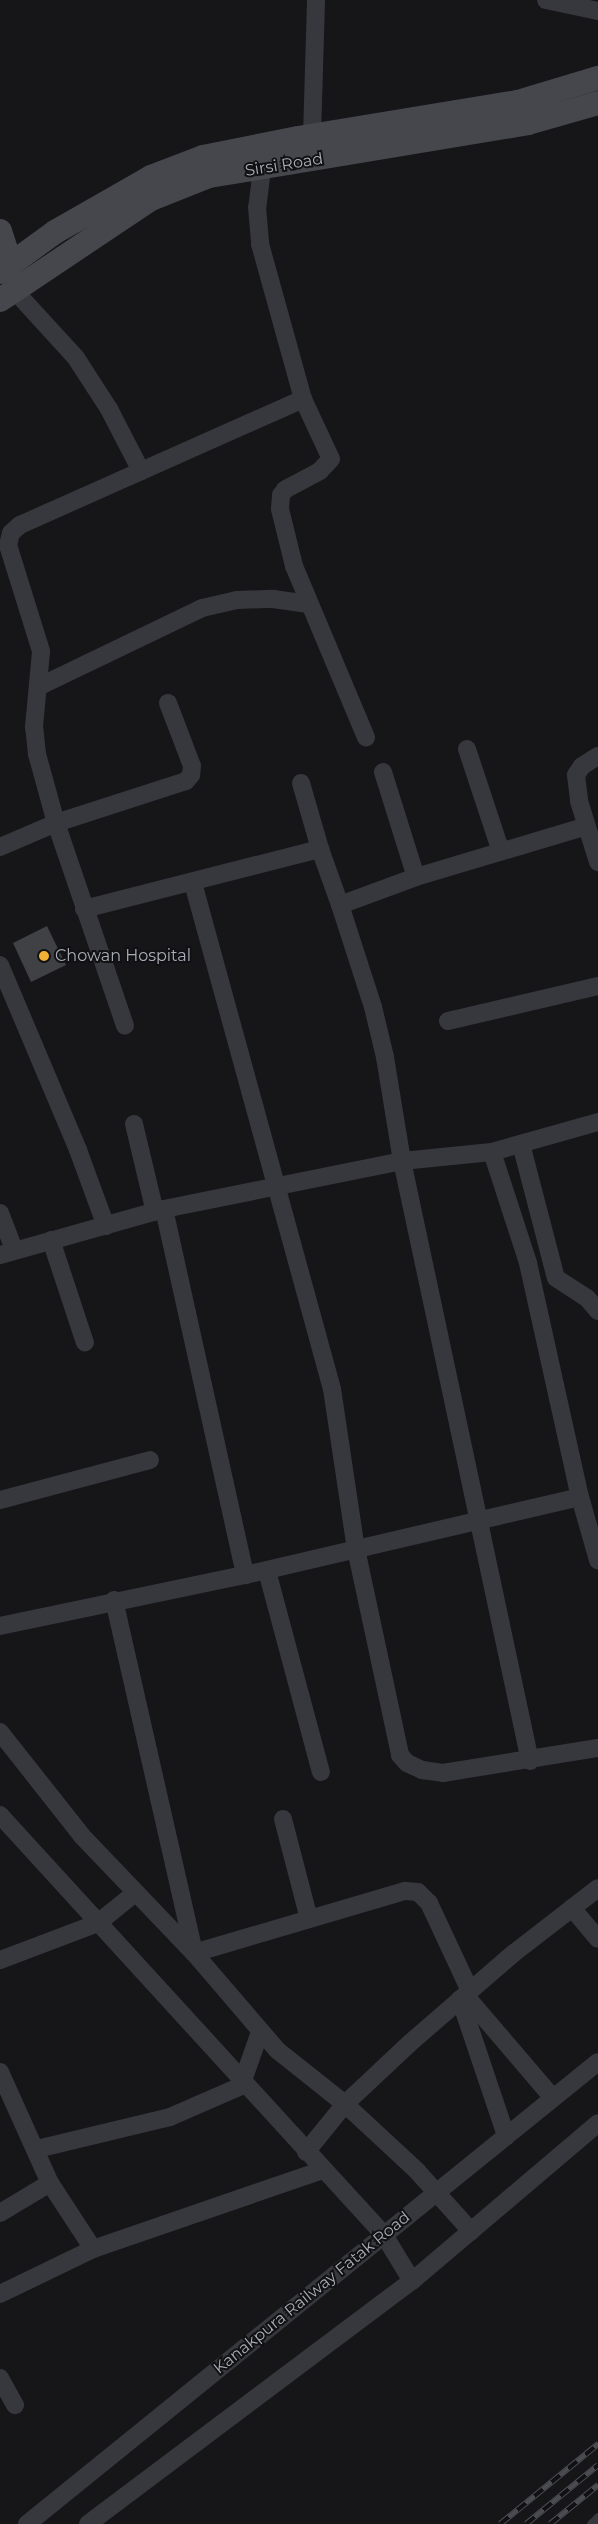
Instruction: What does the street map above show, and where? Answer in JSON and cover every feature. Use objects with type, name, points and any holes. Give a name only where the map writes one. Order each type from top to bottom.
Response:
[{"type":"main road","name":"Sirsi Road","points":[[6,282],[55,232],[151,177],[203,158],[312,136],[518,102],[598,78]]},
{"type":"main road","name":"Sirsi Road","points":[[6,282],[151,199],[209,176],[262,169],[528,123],[598,103]]},
{"type":"main road","points":[[0,231],[6,282]]},
{"type":"street","points":[[312,136],[316,0]]},
{"type":"street","points":[[546,0],[598,11]]},
{"type":"street","points":[[276,143],[262,169],[257,207],[260,244],[303,399],[331,459],[320,470],[281,495],[280,509],[294,566],[366,737]]},
{"type":"street","points":[[6,282],[76,358],[110,409],[141,471]]},
{"type":"street","points":[[125,1026],[56,823],[37,754],[34,727],[42,651],[8,544],[11,533],[20,525],[303,399]]},
{"type":"street","points":[[38,687],[202,608],[237,600],[273,599],[309,604]]},
{"type":"street","points":[[0,847],[56,823],[186,781],[191,775],[192,766],[168,703]]},
{"type":"street","points":[[467,749],[501,852]]},
{"type":"street","points":[[598,756],[582,766],[576,775],[587,826],[598,862]]},
{"type":"street","points":[[382,772],[416,877]]},
{"type":"street","points":[[301,783],[320,849],[374,1007],[390,1080],[402,1161],[477,1524],[530,1761]]},
{"type":"street","points":[[340,905],[416,877],[587,826]]},
{"type":"street","points":[[84,909],[193,883],[320,849]]},
{"type":"street","points":[[193,883],[332,1389],[356,1549],[400,1755],[407,1763],[422,1770],[443,1773],[530,1761],[598,1748]]},
{"type":"street","points":[[0,964],[78,1150],[106,1226]]},
{"type":"street","points":[[448,1021],[598,986]]},
{"type":"street","points":[[0,1213],[7,1253],[160,1211],[402,1161],[492,1152],[598,1122]]},
{"type":"street","points":[[134,1124],[160,1211],[245,1575]]},
{"type":"street","points":[[521,1144],[556,1278],[587,1298],[598,1311]]},
{"type":"street","points":[[492,1152],[528,1263],[580,1497],[598,1560]]},
{"type":"street","points":[[51,1240],[85,1343]]},
{"type":"street","points":[[0,1500],[150,1460]]},
{"type":"street","points":[[0,1626],[114,1600],[267,1571],[356,1549],[477,1524],[580,1497]]},
{"type":"street","points":[[267,1571],[321,1772]]},
{"type":"street","points":[[114,1600],[194,1953]]},
{"type":"street","points":[[0,1732],[82,1836],[194,1953],[276,2050],[345,2104],[436,2192],[471,2231]]},
{"type":"street","points":[[0,1815],[243,2080],[306,2152],[384,2235],[412,2281]]},
{"type":"street","points":[[283,1819],[309,1919]]},
{"type":"street","points":[[306,2152],[345,2104],[465,1995],[598,1888]]},
{"type":"street","points":[[194,1953],[405,1891],[418,1892],[429,1902],[465,1995],[506,2136]]},
{"type":"street","points":[[0,1960],[98,1923],[135,1893]]},
{"type":"street","points":[[572,1908],[598,1939]]},
{"type":"street","points":[[465,1995],[554,2098]]},
{"type":"street","points":[[37,2149],[170,2117],[241,2086],[260,2032]]},
{"type":"street","name":"Kanakpura Railway Fatak Road","points":[[27,2524],[598,2062]]},
{"type":"street","points":[[0,2072],[37,2149],[50,2183],[93,2249]]},
{"type":"street","points":[[88,2524],[412,2281],[598,2123]]},
{"type":"street","points":[[0,2294],[93,2249],[323,2170]]},
{"type":"street","points":[[0,2213],[50,2183]]},
{"type":"street","points":[[0,2378],[14,2405]]},
{"type":"lane","points":[[591,2524],[598,2517]]},
{"type":"building","points":[[47,926],[66,965],[31,982],[13,943]]},
{"type":"railway","points":[[500,2524],[598,2444]]},
{"type":"railway","points":[[526,2524],[598,2465]]},
{"type":"railway","points":[[550,2524],[598,2485]]},
{"type":"place","name":"Chowan Hospital","points":[[44,956]]}]
